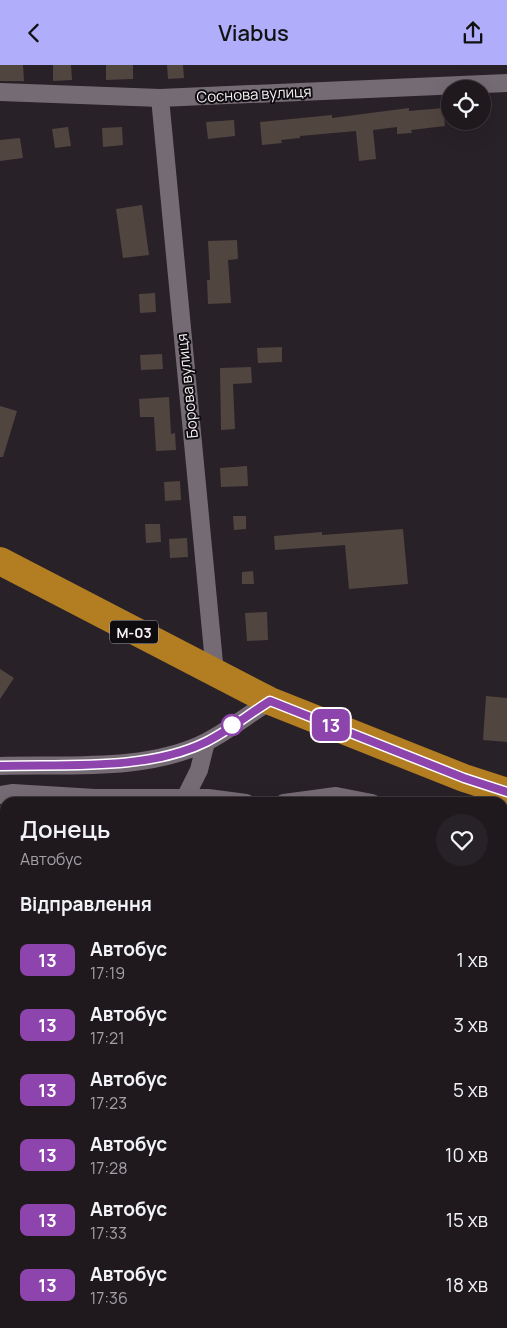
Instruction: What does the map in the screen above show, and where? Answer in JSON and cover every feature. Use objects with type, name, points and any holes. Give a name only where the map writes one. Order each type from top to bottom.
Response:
[{"type":"highway","name":"М-03","points":[[0,561],[270,701],[464,778],[507,792]]},
{"type":"street","name":"Соснова вулиця","points":[[0,92],[160,98],[507,83]]},
{"type":"street","name":"Борова вулиця","points":[[160,98],[215,673]]},
{"type":"street","points":[[0,766],[136,763],[167,756],[206,742],[270,701]]},
{"type":"street","points":[[185,797],[199,770],[206,742]]},
{"type":"street","points":[[0,795],[12,793],[78,797]]},
{"type":"street","points":[[329,797],[341,797]]},
{"type":"building","points":[[0,65],[23,65],[24,81],[0,81]]},
{"type":"building","points":[[53,65],[71,65],[72,80],[53,81]]},
{"type":"building","points":[[106,65],[133,65],[133,79],[106,80]]},
{"type":"building","points":[[167,65],[183,65],[184,78],[168,79]]},
{"type":"building","points":[[409,108],[409,111],[441,108],[441,126],[411,130],[412,133],[397,134],[397,127],[373,130],[376,159],[359,161],[356,131],[300,136],[300,138],[281,140],[282,143],[262,145],[260,122],[332,115],[332,118]]},
{"type":"building","points":[[234,120],[235,136],[208,139],[206,122]]},
{"type":"building","points":[[68,127],[71,146],[55,148],[52,129]]},
{"type":"building","points":[[122,127],[123,145],[103,147],[102,128]]},
{"type":"building","points":[[20,138],[23,158],[0,161],[0,140]]},
{"type":"building","points":[[142,205],[149,255],[123,258],[116,209]]},
{"type":"building","points":[[237,240],[238,259],[228,260],[231,303],[208,304],[207,280],[210,280],[208,241]]},
{"type":"building","points":[[155,293],[156,312],[140,313],[139,294]]},
{"type":"building","points":[[282,347],[282,362],[258,363],[257,348]]},
{"type":"building","points":[[162,354],[163,369],[141,370],[140,355]]},
{"type":"building","points":[[251,367],[252,383],[233,384],[235,429],[221,430],[220,368]]},
{"type":"building","points":[[169,397],[171,434],[175,433],[176,450],[156,451],[154,417],[140,417],[139,399]]},
{"type":"building","points":[[0,406],[17,411],[3,457],[0,457]]},
{"type":"building","points":[[247,466],[248,486],[221,487],[220,468]]},
{"type":"building","points":[[180,481],[181,500],[165,501],[164,482]]},
{"type":"building","points":[[233,516],[246,516],[246,529],[234,530]]},
{"type":"building","points":[[145,524],[160,524],[161,542],[146,543]]},
{"type":"building","points":[[403,529],[408,584],[349,589],[345,545],[275,550],[274,536],[322,532],[322,535]]},
{"type":"building","points":[[187,538],[188,557],[170,558],[169,539]]},
{"type":"building","points":[[253,571],[254,584],[242,584],[242,572]]},
{"type":"building","points":[[267,612],[268,640],[247,641],[245,613]]},
{"type":"building","points":[[0,669],[14,678],[0,699]]},
{"type":"building","points":[[486,696],[507,698],[507,742],[483,740]]},
{"type":"bus line","name":"13","points":[[0,766],[136,763],[167,756],[206,742],[270,701],[464,778],[507,792]]}]
